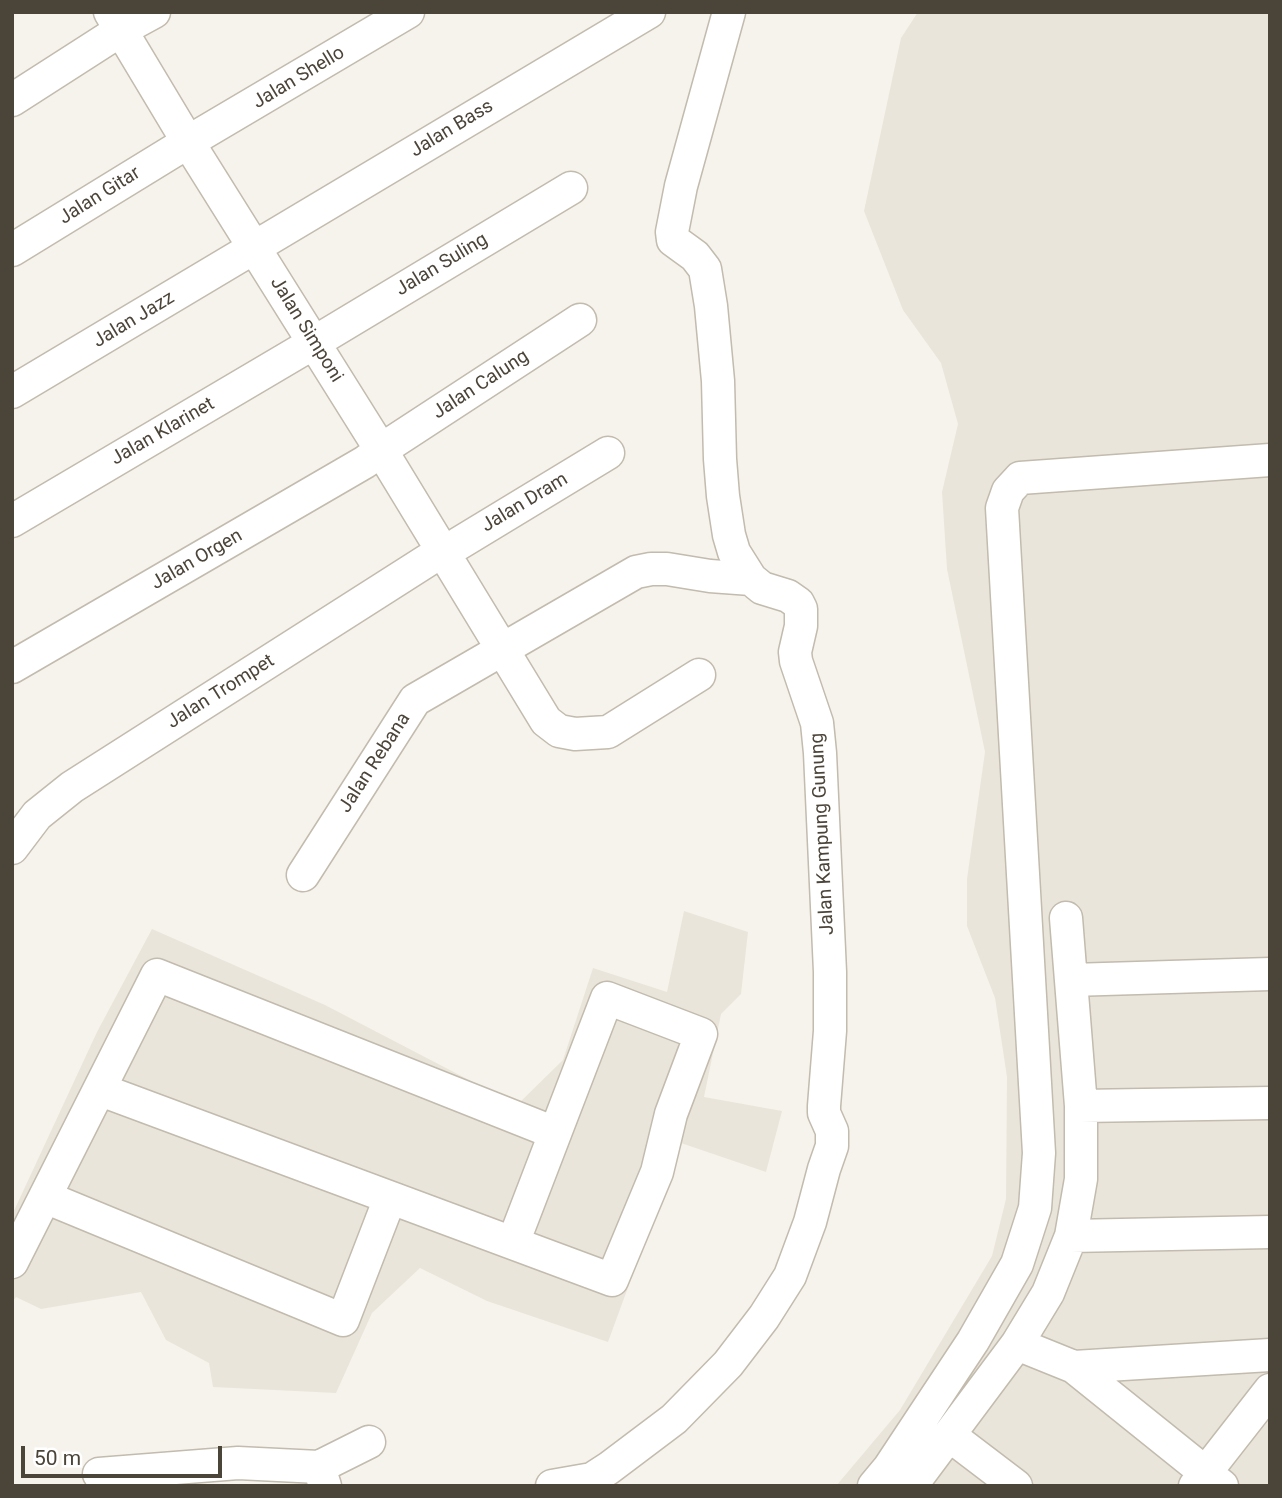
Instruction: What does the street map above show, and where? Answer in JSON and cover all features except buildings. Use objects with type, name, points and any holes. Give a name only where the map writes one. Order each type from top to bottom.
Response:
[{"type":"street","points":[[12,100],[115,21],[154,12]]},
{"type":"street","name":"Jalan Shello","points":[[188,142],[408,12]]},
{"type":"street","name":"Jalan Bass","points":[[255,247],[649,12]]},
{"type":"street","points":[[719,19],[672,232],[673,240],[695,256],[705,269],[718,381],[720,459],[729,535],[734,552],[751,579]]},
{"type":"street","name":"Jalan Simponi","points":[[115,21],[546,721],[559,731],[575,734],[607,732],[699,675]]},
{"type":"street","name":"Jalan Gitar","points":[[12,250],[188,142]]},
{"type":"street","name":"Jalan Suling","points":[[314,343],[570,188]]},
{"type":"street","name":"Jalan Jazz","points":[[12,392],[255,247]]},
{"type":"street","name":"Jalan Calung","points":[[381,450],[580,320]]},
{"type":"street","name":"Jalan Klarinet","points":[[12,521],[314,343]]},
{"type":"street","name":"Jalan Orgen","points":[[12,667],[365,462],[381,450]]},
{"type":"street","name":"Jalan Dram","points":[[442,552],[608,453]]},
{"type":"street","points":[[874,1486],[973,1341],[1017,1264],[1035,1208],[1039,1153],[1002,508],[1008,491],[1020,478],[1270,460]]},
{"type":"street","name":"Jalan Trompet","points":[[12,848],[37,815],[72,787],[442,552]]},
{"type":"street","name":"Jalan Rebana","points":[[303,875],[415,700],[636,572],[667,569],[751,579]]},
{"type":"street","name":"Jalan Kampung Gunung","points":[[552,1486],[610,1477],[674,1419],[728,1364],[764,1317],[790,1276],[810,1222],[832,1146],[832,1131],[824,1113],[830,1031],[830,972],[821,765],[817,723],[796,662],[801,609],[798,603],[788,596],[762,588],[751,579]]},
{"type":"street","points":[[911,1486],[1017,1345],[1048,1293],[1071,1236],[1081,1179],[1081,1106],[1066,918]]},
{"type":"street","points":[[1071,980],[1270,974]]},
{"type":"street","points":[[12,1262],[157,975],[555,1133]]},
{"type":"street","points":[[101,1090],[612,1280],[657,1172],[671,1114],[701,1034],[607,998],[513,1243]]},
{"type":"street","points":[[1081,1106],[1270,1103]]},
{"type":"street","points":[[46,1197],[343,1320],[390,1198]]},
{"type":"street","points":[[1071,1236],[1270,1232]]},
{"type":"street","points":[[1017,1345],[1074,1367],[1207,1481],[1270,1390]]},
{"type":"street","points":[[1074,1367],[1270,1355]]},
{"type":"street","points":[[949,1435],[1016,1486]]},
{"type":"street","points":[[99,1474],[238,1463],[322,1476],[369,1442]]},
{"type":"shaded area","points":[[918,12],[1270,12],[1270,1486],[836,1486],[900,1410],[992,1256],[1006,1199],[1007,1077],[995,998],[967,926],[967,879],[985,752],[947,569],[942,492],[958,424],[941,363],[903,310],[864,211],[901,38]]},
{"type":"shaded area","points":[[684,911],[748,932],[741,994],[721,1014],[704,1097],[782,1111],[766,1172],[681,1143],[608,1342],[487,1301],[420,1268],[372,1313],[336,1393],[213,1387],[209,1363],[166,1340],[141,1292],[41,1309],[16,1297],[12,1302],[12,1215],[97,1032],[152,929],[325,1005],[517,1105],[563,1060],[593,968],[667,992]]}]
